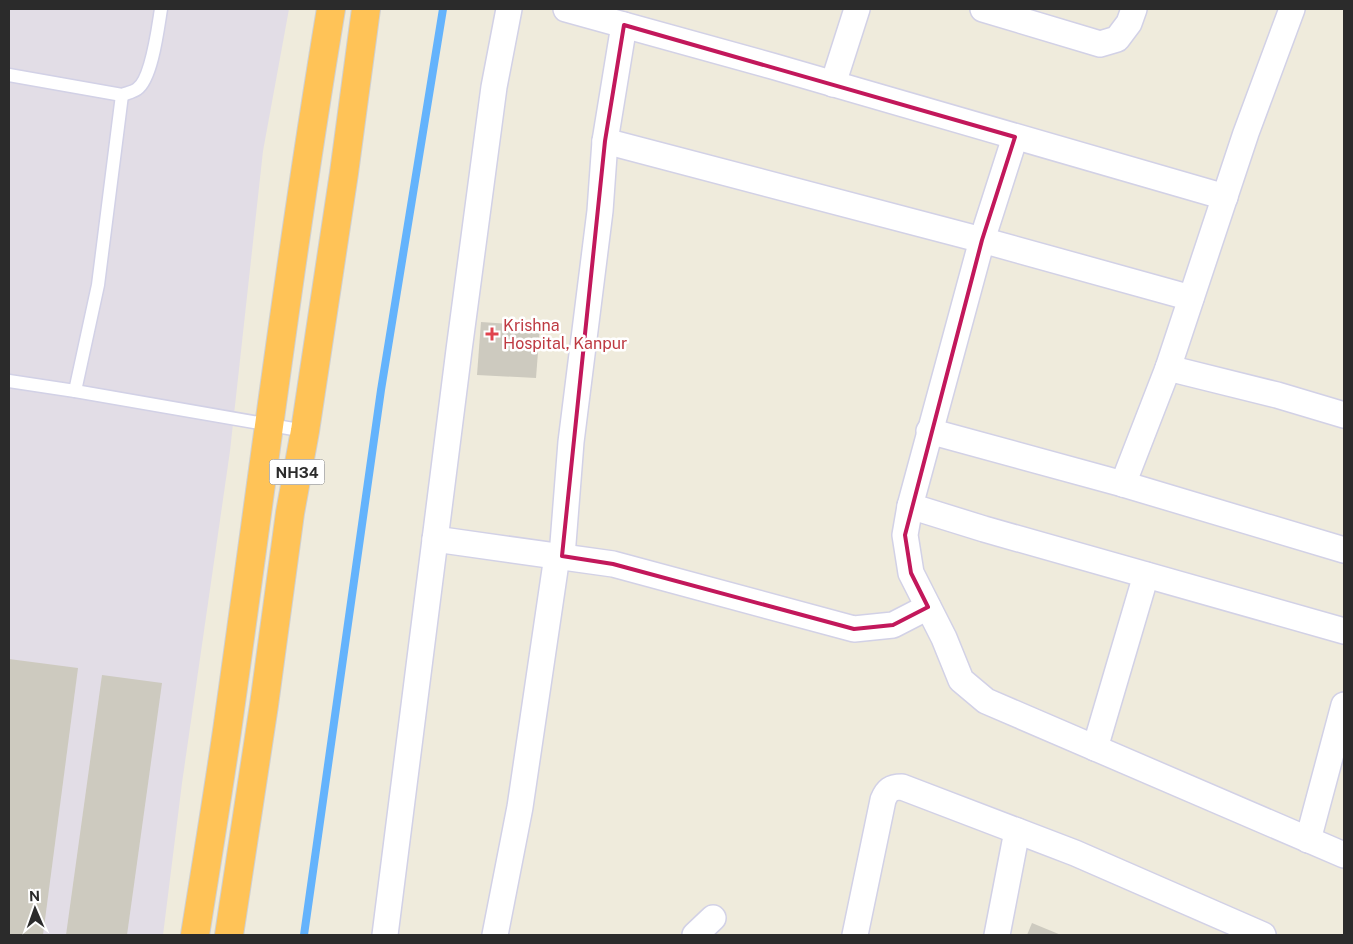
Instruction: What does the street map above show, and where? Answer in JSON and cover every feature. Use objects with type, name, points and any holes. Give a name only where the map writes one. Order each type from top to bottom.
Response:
[{"type":"highway","name":"NH34","points":[[195,935],[227,732],[313,118],[331,9]]},
{"type":"highway","name":"NH34","points":[[229,935],[264,705],[290,513],[305,431],[344,173],[366,9]]},
{"type":"street","points":[[385,935],[494,87],[509,9]]},
{"type":"street","points":[[566,9],[1225,197]]},
{"type":"street","points":[[833,84],[856,9]]},
{"type":"street","points":[[983,9],[1100,44],[1117,39],[1130,23],[1134,9]]},
{"type":"street","points":[[1123,484],[1168,368],[1246,133],[1292,9]]},
{"type":"street","points":[[495,935],[520,807],[560,556],[571,442],[600,211],[605,141],[624,25]]},
{"type":"street","points":[[1015,136],[982,240],[910,506],[905,535],[911,573],[944,638],[962,680],[986,701],[1344,855]]},
{"type":"street","points":[[605,141],[982,240],[1191,298]]},
{"type":"street","points":[[1168,368],[1343,411]]},
{"type":"street","points":[[929,432],[1123,484],[1344,550]]},
{"type":"street","points":[[910,506],[984,529],[1344,631]]},
{"type":"street","points":[[435,539],[613,564],[854,629],[893,625],[928,607]]},
{"type":"street","points":[[1095,748],[1146,575]]},
{"type":"street","points":[[1308,840],[1344,705]]},
{"type":"street","points":[[855,935],[883,800],[886,792],[894,787],[902,786],[1075,853],[1263,935]]},
{"type":"street","points":[[997,935],[1017,831]]},
{"type":"lane","points":[[9,75],[122,95],[138,88],[147,76],[161,9]]},
{"type":"lane","points":[[75,391],[98,285],[122,95]]},
{"type":"lane","points":[[9,380],[305,431]]},
{"type":"highlighted area","points":[[624,25],[1015,137],[982,240],[905,535],[911,573],[928,607],[893,625],[854,629],[613,564],[562,556],[605,141]]},
{"type":"shaded area","points":[[9,9],[289,9],[263,151],[230,451],[182,783],[163,935],[9,935]]},
{"type":"building","points":[[481,322],[540,326],[536,378],[477,375]]},
{"type":"building","points":[[9,659],[78,668],[43,935],[9,935]]},
{"type":"building","points":[[102,675],[162,683],[127,935],[66,935]]},
{"type":"building","points":[[1032,923],[1061,935],[1027,935]]},
{"type":"waterway","points":[[304,935],[381,390],[443,9]]},
{"type":"place","name":"Krishna Hospital, Kanpur","points":[[492,334]]}]
